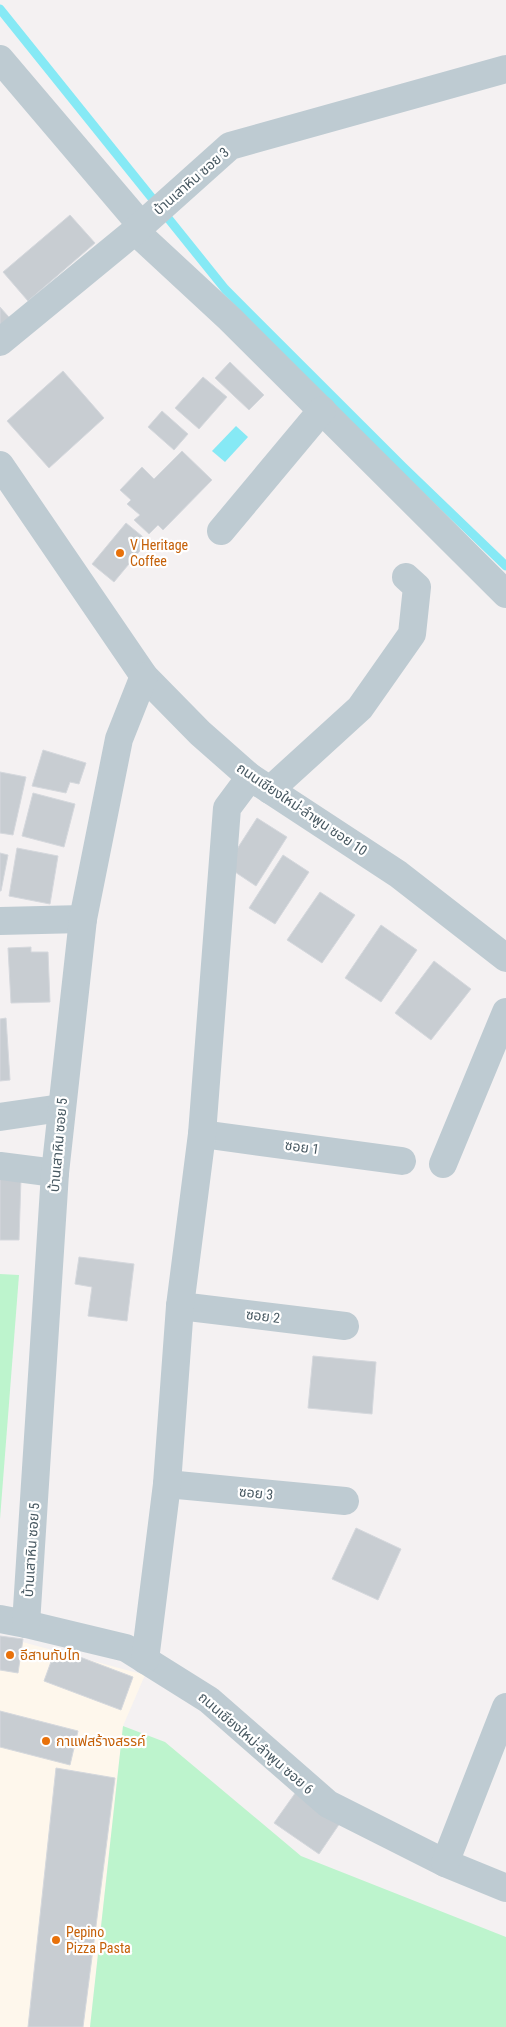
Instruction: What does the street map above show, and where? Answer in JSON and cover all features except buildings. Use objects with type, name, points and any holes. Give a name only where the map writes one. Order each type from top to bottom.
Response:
[{"type":"street","points":[[0,60],[138,228],[506,594]]},
{"type":"street","name":"บ้านเสาหิน ซอย 3","points":[[0,342],[138,228],[230,146],[506,69]]},
{"type":"street","points":[[221,531],[322,410]]},
{"type":"street","name":"ถนนเชียงใหม่-ลำพูน ซอย 10","points":[[0,465],[144,676],[200,733],[260,783],[398,874],[506,958]]},
{"type":"street","points":[[145,1660],[166,1484],[180,1306],[202,1134],[227,808],[360,708],[412,634],[417,587],[406,577]]},
{"type":"street","name":"บ้านเสาหิน ซอย 5","points":[[26,1624],[55,1174],[83,919],[119,739],[144,676]]},
{"type":"street","points":[[0,921],[83,919]]},
{"type":"street","points":[[443,1164],[506,1012]]},
{"type":"street","points":[[0,1117],[61,1108]]},
{"type":"street","name":"ซอย 1","points":[[202,1134],[402,1161]]},
{"type":"street","points":[[0,1166],[55,1174]]},
{"type":"street","name":"ซอย 2","points":[[180,1306],[345,1326]]},
{"type":"street","name":"ซอย 3","points":[[166,1484],[345,1501]]},
{"type":"street","name":"ถนนเชียงใหม่-ลำพูน ซอย 6","points":[[0,1619],[126,1648],[209,1700],[328,1804],[445,1863],[506,1888]]},
{"type":"street","points":[[445,1863],[506,1707]]},
{"type":"shaded area","points":[[0,1636],[145,1675],[123,1726],[90,2027],[0,2027]]},
{"type":"green space","points":[[0,1274],[19,1275],[0,1519]]},
{"type":"green space","points":[[123,1726],[165,1742],[301,1856],[506,1937],[506,2027],[90,2027]]},
{"type":"water","points":[[236,426],[248,437],[225,462],[212,451]]},
{"type":"waterway","points":[[0,9],[225,289],[403,467],[506,566]]},
{"type":"place","name":"V Heritage Coffee","points":[[120,553]]},
{"type":"place","name":"อีสานทับไท","points":[[10,1655]]},
{"type":"place","name":"กาแฟสร้างสรรค์","points":[[46,1741]]},
{"type":"place","name":"Pepino Pizza Pasta","points":[[56,1940]]}]
